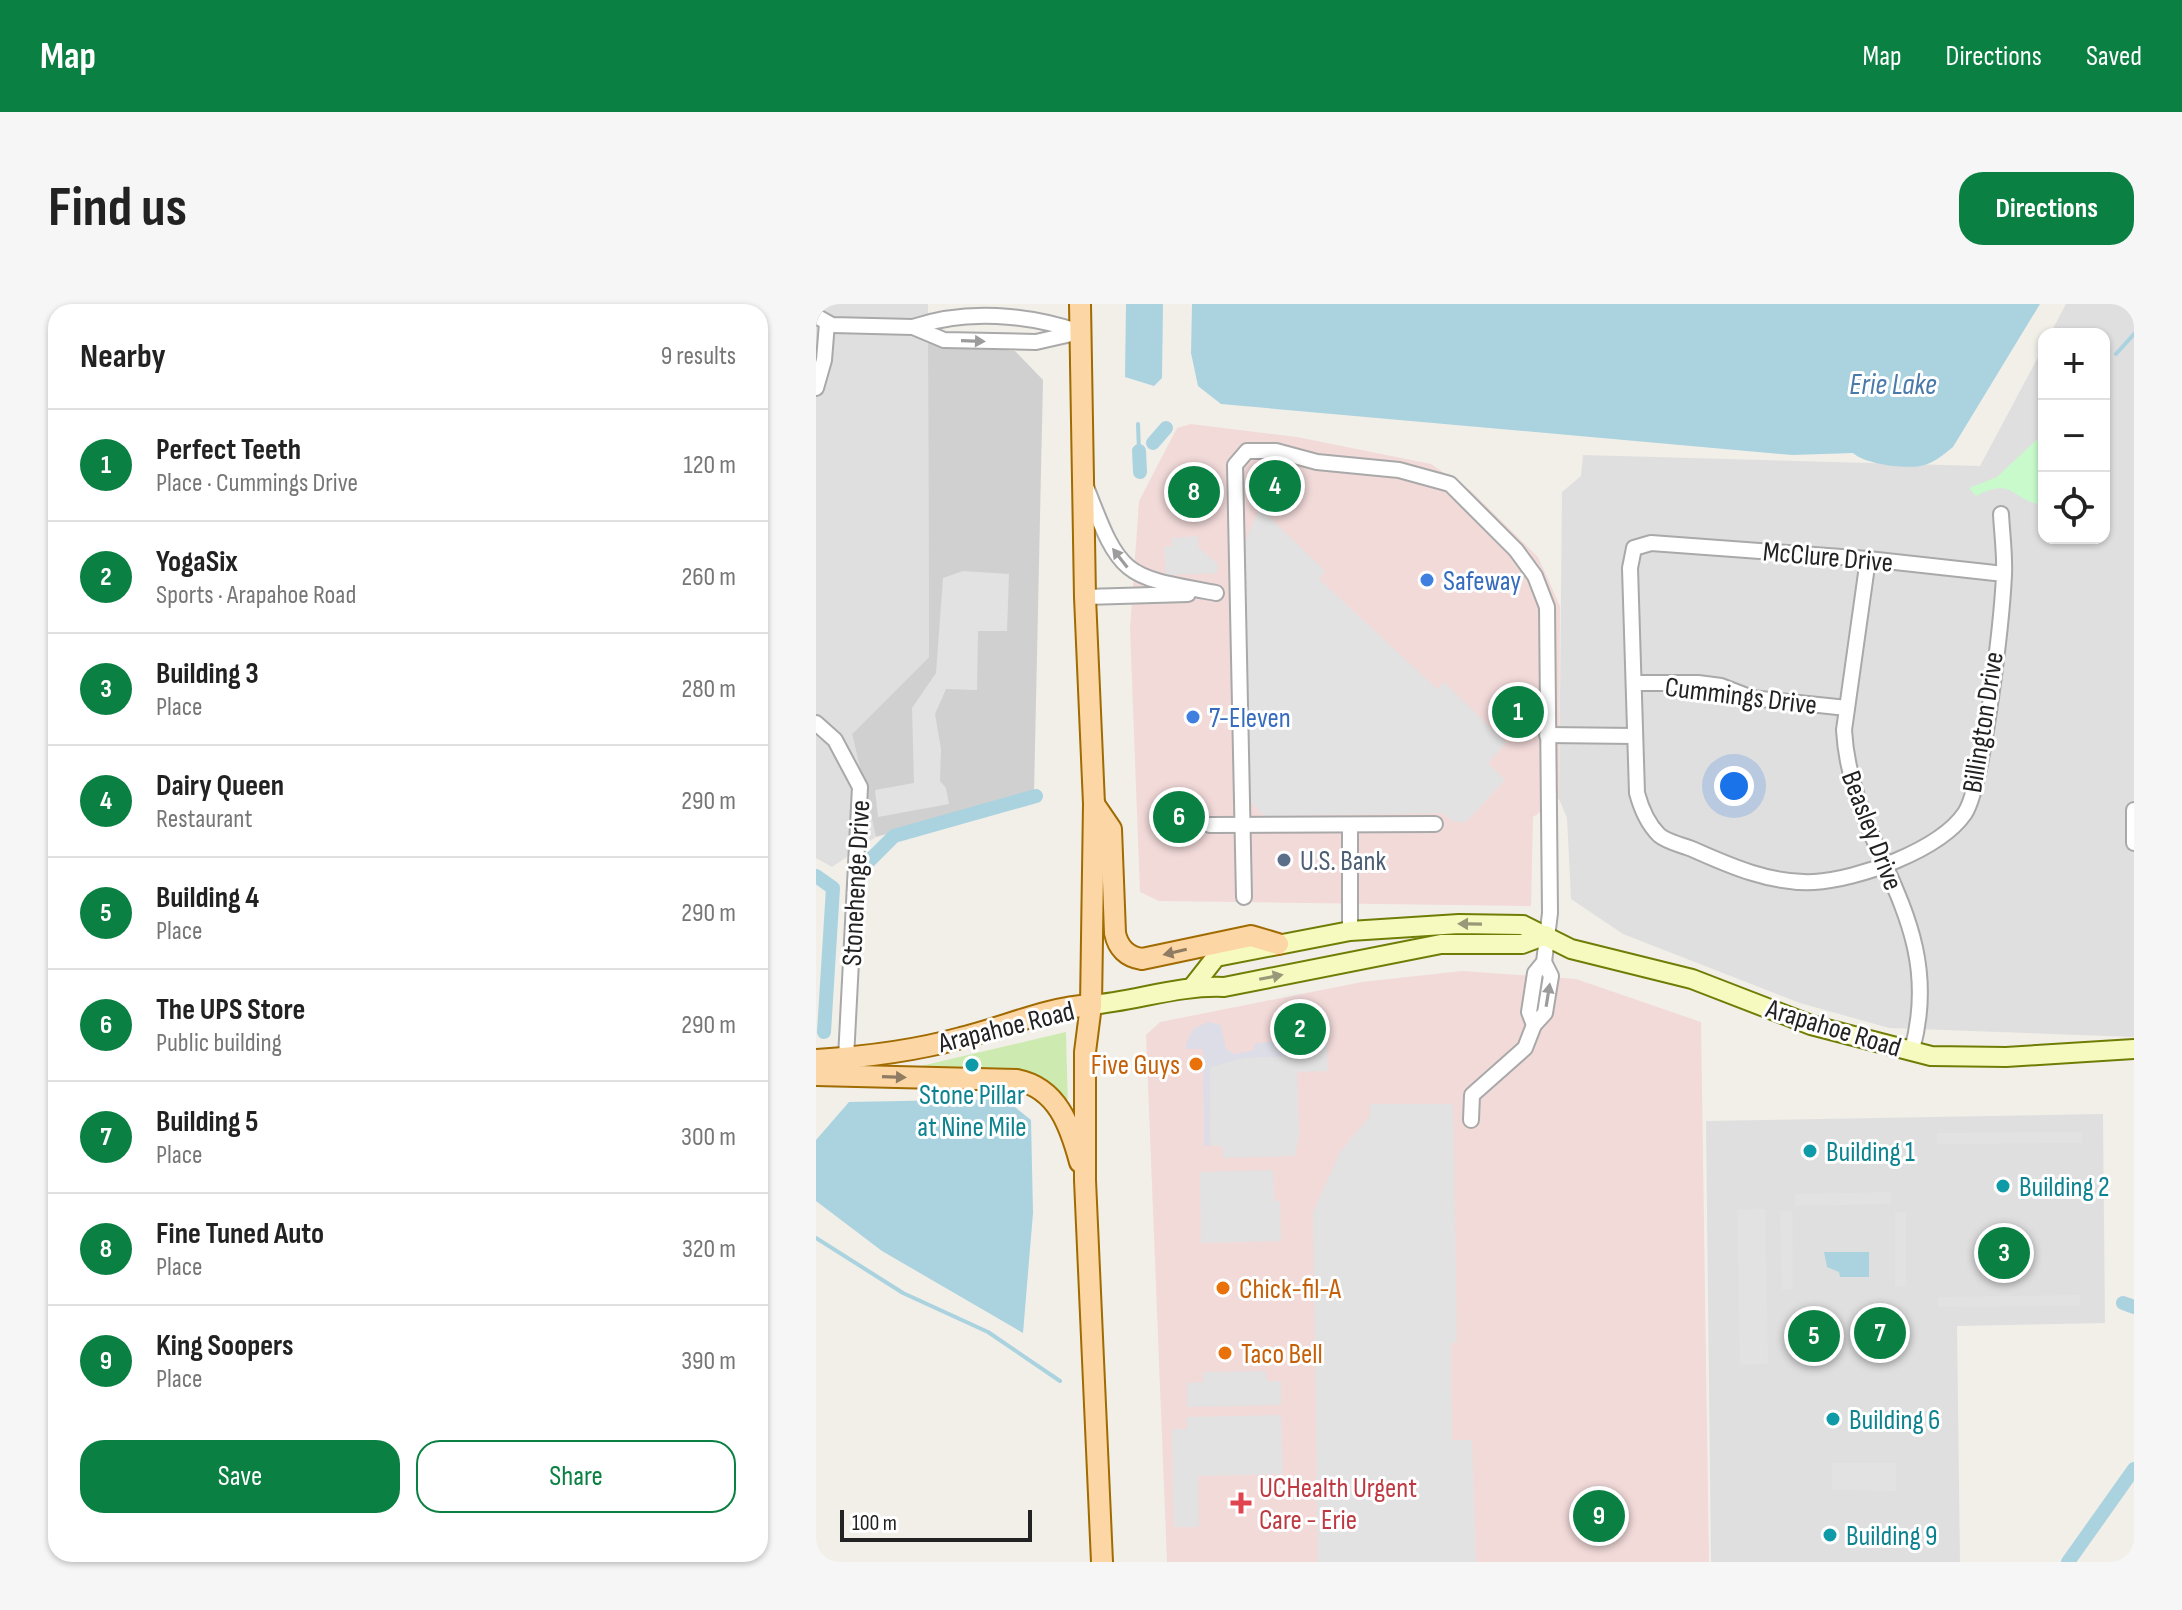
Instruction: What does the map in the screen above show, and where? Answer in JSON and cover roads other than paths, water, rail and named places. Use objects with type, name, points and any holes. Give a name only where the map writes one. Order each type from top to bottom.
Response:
[{"type":"main road","points":[[1080,304],[1085,597],[1094,804],[1091,1005],[1085,1052],[1085,1180],[1102,1562]]},
{"type":"main road","points":[[1094,804],[1111,829],[1115,933],[1118,943],[1129,955],[1142,959],[1251,936],[1278,944]]},
{"type":"main road","name":"Arapahoe Road","points":[[1194,985],[1216,957],[1278,944],[1350,931],[1472,924],[1523,925],[1571,949],[1716,987],[1811,1025],[1931,1056],[1972,1058],[2134,1049]]},
{"type":"main road","name":"Arapahoe Road","points":[[816,1060],[932,1045],[1058,1007],[1127,1002],[1194,985],[1224,987],[1441,944],[1522,944],[1546,935]]},
{"type":"main road","points":[[816,1075],[1017,1080],[1036,1085],[1057,1103],[1085,1180]]},
{"type":"street","points":[[913,327],[944,316],[1041,318],[1080,332]]},
{"type":"street","points":[[816,388],[824,360],[821,320],[913,327],[944,340],[1036,342],[1080,332]]},
{"type":"street","points":[[1244,897],[1235,465],[1247,451],[1276,451],[1317,462],[1399,470],[1450,484],[1516,550],[1535,576],[1547,607],[1547,735],[1551,818],[1550,913],[1544,962],[1535,973],[1529,1012],[1534,1025],[1525,1048],[1472,1095],[1471,1120]]},
{"type":"street","points":[[1083,477],[1106,538],[1126,567],[1151,582],[1216,593]]},
{"type":"street","name":"Billington Drive","points":[[1651,543],[1634,548],[1630,568],[1637,793],[1643,814],[1660,837],[1728,866],[1774,878],[1814,882],[1854,875],[1886,864],[1933,842],[1965,813],[1975,790],[2004,574],[2001,514]]},
{"type":"street","name":"McClure Drive","points":[[1651,543],[1868,559],[2004,574]]},
{"type":"street","name":"Beasley Drive","points":[[1868,559],[1844,730],[1849,777],[1917,946],[1921,970],[1919,1023],[1912,1050]]},
{"type":"street","points":[[1085,597],[1238,593]]},
{"type":"street","name":"Cummings Drive","points":[[1634,683],[1698,683],[1721,686],[1752,698],[1847,708]]},
{"type":"street","name":"Stonehenge Drive","points":[[816,723],[835,740],[860,787],[846,1058]]},
{"type":"street","points":[[1547,735],[1635,736]]},
{"type":"street","points":[[2134,810],[2134,843]]},
{"type":"street","points":[[1210,825],[1435,824]]},
{"type":"street","points":[[1350,825],[1350,931]]},
{"type":"water","points":[[1126,304],[1163,304],[1162,378],[1154,386],[1125,377]]},
{"type":"water","name":"Erie Lake","points":[[1192,304],[2040,304],[1953,447],[1929,463],[1904,467],[1875,463],[1853,453],[1792,455],[1221,404],[1198,386],[1191,353]]},
{"type":"water","points":[[1005,1099],[1031,1120],[1033,1213],[1023,1333],[882,1251],[816,1201],[816,1140],[849,1102]]},
{"type":"water","points":[[1824,1252],[1869,1252],[1869,1277],[1840,1277],[1839,1272],[1827,1267]]},
{"type":"waterway","points":[[2116,354],[2134,334]]},
{"type":"waterway","points":[[1138,424],[1139,451]]},
{"type":"waterway","points":[[1153,443],[1166,428]]},
{"type":"waterway","points":[[1139,451],[1140,472]]},
{"type":"waterway","points":[[866,864],[894,836],[1036,796]]},
{"type":"waterway","points":[[816,876],[833,888],[824,1032]]},
{"type":"waterway","points":[[816,1238],[903,1293],[988,1332],[1060,1381]]},
{"type":"waterway","points":[[2123,1303],[2134,1307]]},
{"type":"waterway","points":[[2068,1562],[2134,1469]]},
{"type":"place","name":"Dairy Queen","points":[[1275,486]]},
{"type":"place","name":"Fine Tuned Auto","points":[[1194,492]]},
{"type":"place","name":"Safeway","points":[[1427,580]]},
{"type":"place","name":"Perfect Teeth","points":[[1518,712]]},
{"type":"place","name":"7-Eleven","points":[[1193,717]]},
{"type":"place","name":"The UPS Store","points":[[1179,817]]},
{"type":"place","name":"U.S. Bank","points":[[1284,860]]},
{"type":"place","name":"YogaSix","points":[[1300,1029]]},
{"type":"place","name":"Five Guys","points":[[1196,1064]]},
{"type":"place","name":"Stone Pillar at Nine Mile","points":[[972,1065]]},
{"type":"place","name":"Building 1","points":[[1810,1151]]},
{"type":"place","name":"Building 2","points":[[2003,1186]]},
{"type":"place","name":"Building 3","points":[[2004,1253]]},
{"type":"place","name":"Chick-fil-A","points":[[1223,1288]]},
{"type":"place","name":"Building 5","points":[[1880,1333]]},
{"type":"place","name":"Building 4","points":[[1814,1336]]},
{"type":"place","name":"Taco Bell","points":[[1225,1353]]},
{"type":"place","name":"Building 6","points":[[1833,1419]]},
{"type":"place","name":"UCHealth Urgent Care - Erie","points":[[1241,1503]]},
{"type":"place","name":"King Soopers","points":[[1599,1516]]},
{"type":"place","name":"Building 9","points":[[1830,1535]]}]
